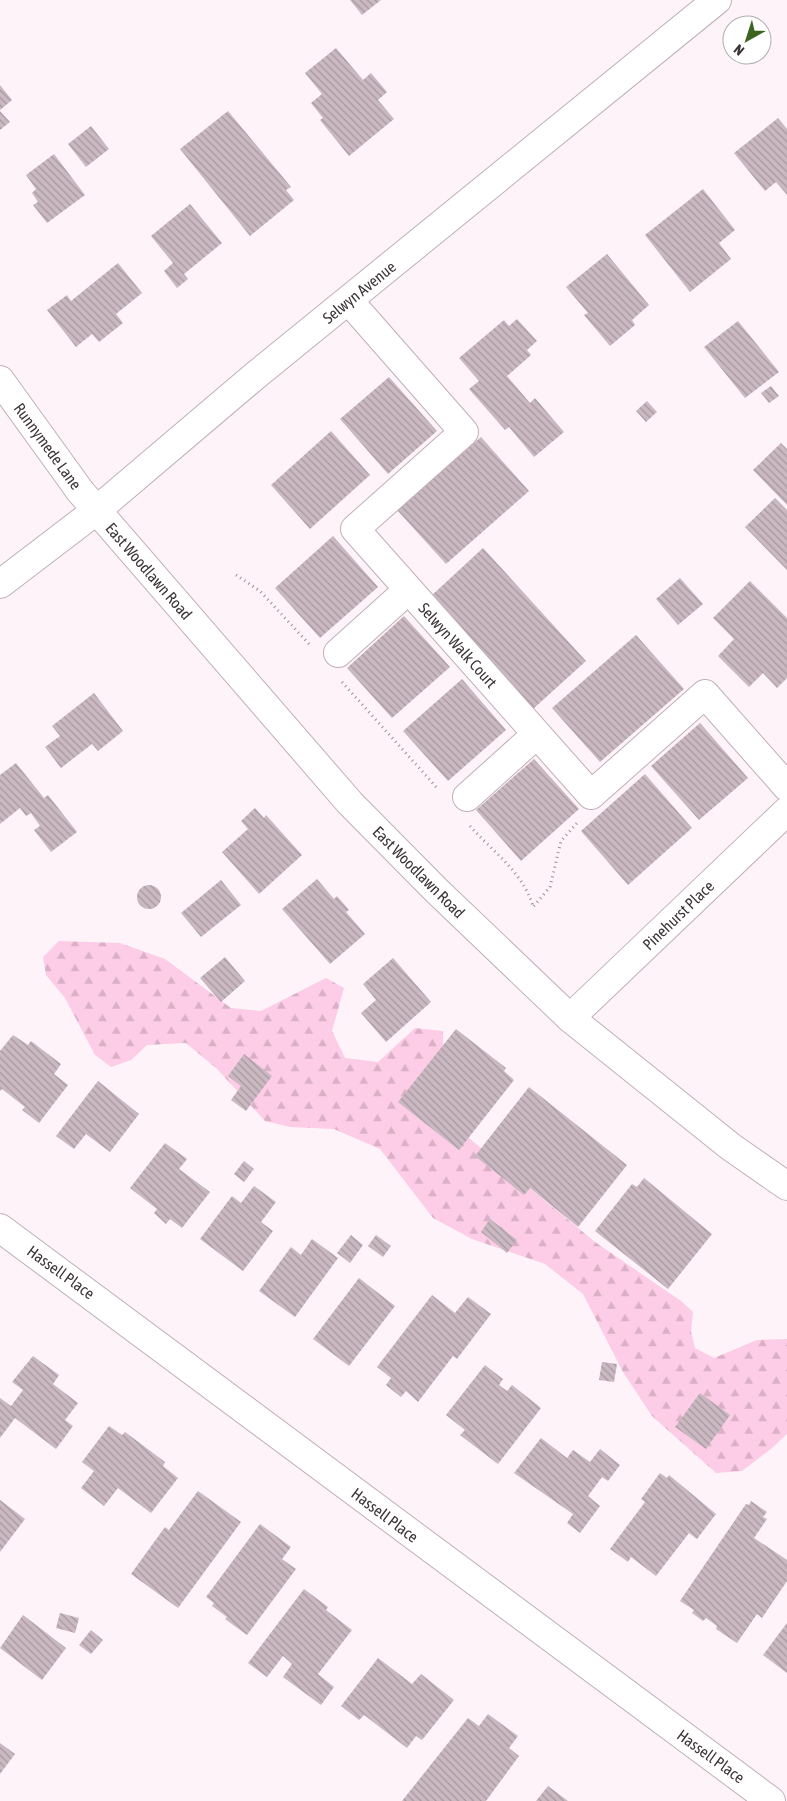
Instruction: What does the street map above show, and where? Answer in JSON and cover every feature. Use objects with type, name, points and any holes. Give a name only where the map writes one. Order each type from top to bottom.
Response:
[{"type":"street","name":"Selwyn Avenue","points":[[0,584],[97,510],[256,375],[718,0]]},
{"type":"street","name":"Selwyn Walk Court","points":[[349,301],[464,432],[354,529],[591,795]]},
{"type":"street","name":"Runnymede Lane","points":[[0,380],[97,510]]},
{"type":"street","name":"East Woodlawn Road","points":[[97,510],[350,803],[443,897],[570,1018],[724,1142],[787,1186]]},
{"type":"street","points":[[338,664],[408,590]]},
{"type":"street","points":[[591,795],[705,694],[787,786]]},
{"type":"street","points":[[467,810],[537,734]]},
{"type":"street","name":"Pinehurst Place","points":[[570,1018],[787,811]]},
{"type":"street","name":"Hassell Place","points":[[0,1228],[771,1801]]},
{"type":"path","points":[[236,575],[260,591],[312,647]]},
{"type":"path","points":[[338,664],[441,793]]},
{"type":"path","points":[[467,810],[529,891],[533,907],[550,887],[561,840],[566,833],[587,815],[591,808],[591,795]]},
{"type":"green space","points":[[59,941],[120,943],[165,959],[231,1008],[261,1011],[326,978],[344,988],[332,1031],[345,1058],[378,1062],[415,1028],[443,1031],[444,1075],[458,1129],[595,1242],[681,1301],[693,1312],[691,1331],[695,1348],[714,1358],[757,1340],[787,1339],[787,1434],[742,1471],[716,1473],[652,1416],[623,1372],[583,1294],[545,1264],[472,1239],[433,1218],[380,1149],[334,1129],[290,1127],[265,1121],[217,1069],[186,1043],[147,1045],[131,1060],[111,1067],[95,1055],[65,998],[46,975],[43,957]]},
{"type":"building","points":[[350,0],[381,0],[362,15]]},
{"type":"building","points":[[336,48],[363,80],[371,73],[387,92],[378,100],[394,119],[349,156],[320,120],[323,118],[311,103],[322,94],[305,73]]},
{"type":"building","points":[[0,85],[12,100],[0,110]]},
{"type":"building","points":[[0,111],[10,122],[0,130]]},
{"type":"building","points":[[228,111],[291,187],[286,190],[294,200],[250,236],[180,149]]},
{"type":"building","points":[[778,118],[787,129],[787,195],[776,182],[765,191],[734,153]]},
{"type":"building","points":[[91,126],[109,149],[86,167],[68,144]]},
{"type":"building","points":[[54,154],[85,195],[47,223],[33,205],[38,202],[32,193],[36,189],[26,175]]},
{"type":"building","points":[[703,189],[735,230],[719,243],[731,259],[690,292],[645,235]]},
{"type":"building","points":[[190,204],[222,243],[184,274],[188,279],[177,288],[164,271],[173,263],[151,236]]},
{"type":"building","points":[[607,254],[649,305],[632,320],[635,325],[610,346],[584,315],[588,313],[566,287]]},
{"type":"building","points":[[118,263],[142,293],[116,314],[123,323],[99,342],[92,334],[76,347],[47,310],[67,295],[71,301]]},
{"type":"building","points":[[517,319],[537,341],[527,350],[531,355],[507,376],[530,403],[535,398],[564,432],[534,457],[509,427],[505,430],[469,389],[479,381],[459,358],[504,320],[509,326]]},
{"type":"building","points":[[738,321],[779,372],[745,398],[704,347]]},
{"type":"building","points":[[389,377],[437,431],[388,474],[340,419]]},
{"type":"building","points":[[771,386],[779,396],[769,403],[761,393]]},
{"type":"building","points":[[647,401],[657,412],[646,422],[636,411]]},
{"type":"building","points":[[331,431],[370,475],[310,529],[271,485]]},
{"type":"building","points":[[481,437],[529,491],[446,564],[397,510]]},
{"type":"building","points":[[781,443],[787,449],[787,505],[753,470]]},
{"type":"building","points":[[775,498],[787,510],[787,570],[745,527]]},
{"type":"building","points":[[333,536],[378,587],[320,638],[275,588]]},
{"type":"building","points":[[483,548],[586,661],[533,709],[430,597]]},
{"type":"building","points":[[680,578],[703,604],[678,625],[656,599]]},
{"type":"building","points":[[750,581],[787,618],[787,678],[777,688],[763,673],[749,687],[718,656],[734,639],[713,618]]},
{"type":"building","points":[[404,616],[450,667],[392,718],[347,668]]},
{"type":"building","points":[[636,635],[684,689],[600,762],[552,708]]},
{"type":"building","points":[[462,679],[506,730],[448,781],[403,731]]},
{"type":"building","points":[[94,693],[123,731],[98,751],[92,744],[61,768],[45,747],[60,736],[52,726]]},
{"type":"building","points":[[700,723],[748,778],[699,820],[651,766]]},
{"type":"building","points":[[534,759],[579,809],[521,861],[476,810]]},
{"type":"building","points":[[16,763],[44,798],[48,795],[77,832],[51,852],[34,830],[40,826],[31,813],[26,816],[20,808],[0,824],[0,775]]},
{"type":"building","points":[[645,774],[692,828],[628,885],[581,831]]},
{"type":"building","points":[[255,808],[264,818],[266,815],[302,855],[259,894],[222,852],[248,829],[241,821]]},
{"type":"building","points":[[317,879],[334,899],[337,896],[349,910],[346,912],[365,934],[330,964],[282,909]]},
{"type":"building","points":[[221,880],[241,905],[201,937],[181,913]]},
{"type":"building","points":[[149,885],[157,889],[161,897],[157,905],[149,909],[141,905],[137,897],[141,889]]},
{"type":"building","points":[[225,957],[245,981],[221,1002],[200,978]]},
{"type":"building","points":[[393,958],[431,1002],[386,1042],[361,1013],[376,1000],[363,984]]},
{"type":"building","points":[[456,1029],[506,1068],[504,1071],[514,1080],[459,1150],[398,1102]]},
{"type":"building","points":[[13,1035],[28,1045],[31,1041],[61,1064],[54,1074],[68,1085],[39,1123],[22,1110],[25,1107],[2,1089],[0,1091],[0,1051]]},
{"type":"building","points":[[244,1054],[272,1076],[246,1111],[231,1100],[241,1086],[228,1076]]},
{"type":"building","points":[[98,1081],[139,1114],[110,1152],[86,1134],[74,1149],[56,1136]]},
{"type":"building","points":[[529,1087],[627,1165],[578,1227],[530,1188],[524,1195],[475,1156]]},
{"type":"building","points":[[165,1143],[187,1159],[179,1169],[210,1192],[182,1228],[170,1219],[166,1224],[154,1213],[157,1209],[130,1188]]},
{"type":"building","points":[[244,1161],[254,1169],[244,1182],[234,1174]]},
{"type":"building","points":[[644,1178],[712,1234],[668,1289],[595,1231],[632,1184],[637,1187]]},
{"type":"building","points":[[254,1186],[276,1202],[261,1222],[273,1231],[243,1271],[200,1239],[232,1196],[241,1203]]},
{"type":"building","points":[[490,1219],[517,1240],[507,1253],[481,1232]]},
{"type":"building","points":[[351,1235],[363,1245],[350,1263],[337,1253]]},
{"type":"building","points":[[376,1235],[391,1246],[383,1257],[368,1246]]},
{"type":"building","points":[[312,1239],[338,1258],[295,1317],[259,1291],[291,1247],[301,1255]]},
{"type":"building","points":[[359,1278],[395,1306],[349,1366],[313,1339]]},
{"type":"building","points":[[432,1295],[455,1313],[468,1297],[491,1314],[457,1359],[453,1356],[418,1402],[406,1391],[401,1397],[386,1385],[391,1378],[377,1367]]},
{"type":"building","points":[[33,1356],[59,1375],[53,1384],[78,1403],[65,1420],[73,1426],[56,1449],[15,1418],[0,1438],[0,1398],[11,1406],[23,1390],[12,1382]]},
{"type":"building","points":[[602,1362],[617,1364],[614,1382],[599,1380]]},
{"type":"building","points":[[485,1365],[503,1379],[499,1385],[507,1391],[512,1385],[541,1408],[498,1464],[460,1435],[465,1430],[446,1415]]},
{"type":"building","points":[[700,1393],[730,1415],[706,1449],[675,1427]]},
{"type":"building","points":[[109,1426],[122,1435],[125,1432],[165,1462],[163,1466],[178,1478],[151,1513],[118,1488],[104,1506],[81,1488],[94,1471],[82,1462]]},
{"type":"building","points":[[541,1438],[567,1458],[573,1450],[590,1462],[600,1449],[620,1465],[608,1481],[602,1477],[588,1496],[600,1506],[580,1533],[567,1523],[573,1514],[514,1473]]},
{"type":"building","points":[[660,1473],[667,1478],[669,1475],[716,1514],[697,1539],[689,1533],[656,1576],[631,1557],[628,1562],[610,1549],[645,1502],[641,1499]]},
{"type":"building","points":[[198,1491],[241,1522],[178,1608],[131,1574],[165,1527],[169,1530]]},
{"type":"building","points":[[0,1500],[25,1519],[0,1552]]},
{"type":"building","points":[[751,1501],[767,1512],[763,1517],[767,1519],[754,1538],[787,1560],[787,1581],[762,1618],[757,1614],[737,1643],[716,1629],[717,1626],[706,1618],[703,1621],[692,1613],[694,1610],[680,1601],[746,1504],[749,1505]]},
{"type":"building","points":[[260,1524],[291,1547],[282,1559],[296,1569],[247,1635],[225,1619],[227,1617],[212,1606],[214,1603],[206,1597]]},
{"type":"building","points":[[304,1589],[328,1607],[326,1610],[352,1630],[318,1674],[334,1687],[321,1705],[283,1677],[292,1664],[283,1656],[267,1677],[248,1663]]},
{"type":"building","points":[[60,1613],[79,1618],[75,1633],[56,1628]]},
{"type":"building","points":[[23,1615],[66,1648],[42,1680],[0,1648]]},
{"type":"building","points":[[787,1623],[787,1673],[763,1655]]},
{"type":"building","points":[[91,1630],[103,1640],[91,1654],[79,1645]]},
{"type":"building","points":[[378,1658],[412,1684],[421,1674],[454,1700],[422,1740],[416,1736],[407,1748],[364,1715],[359,1720],[341,1706]]},
{"type":"building","points":[[488,1714],[518,1736],[509,1748],[519,1756],[486,1801],[402,1801],[468,1718],[479,1726]]},
{"type":"building","points":[[0,1743],[15,1754],[0,1774]]},
{"type":"building","points":[[548,1786],[568,1801],[536,1801]]}]
